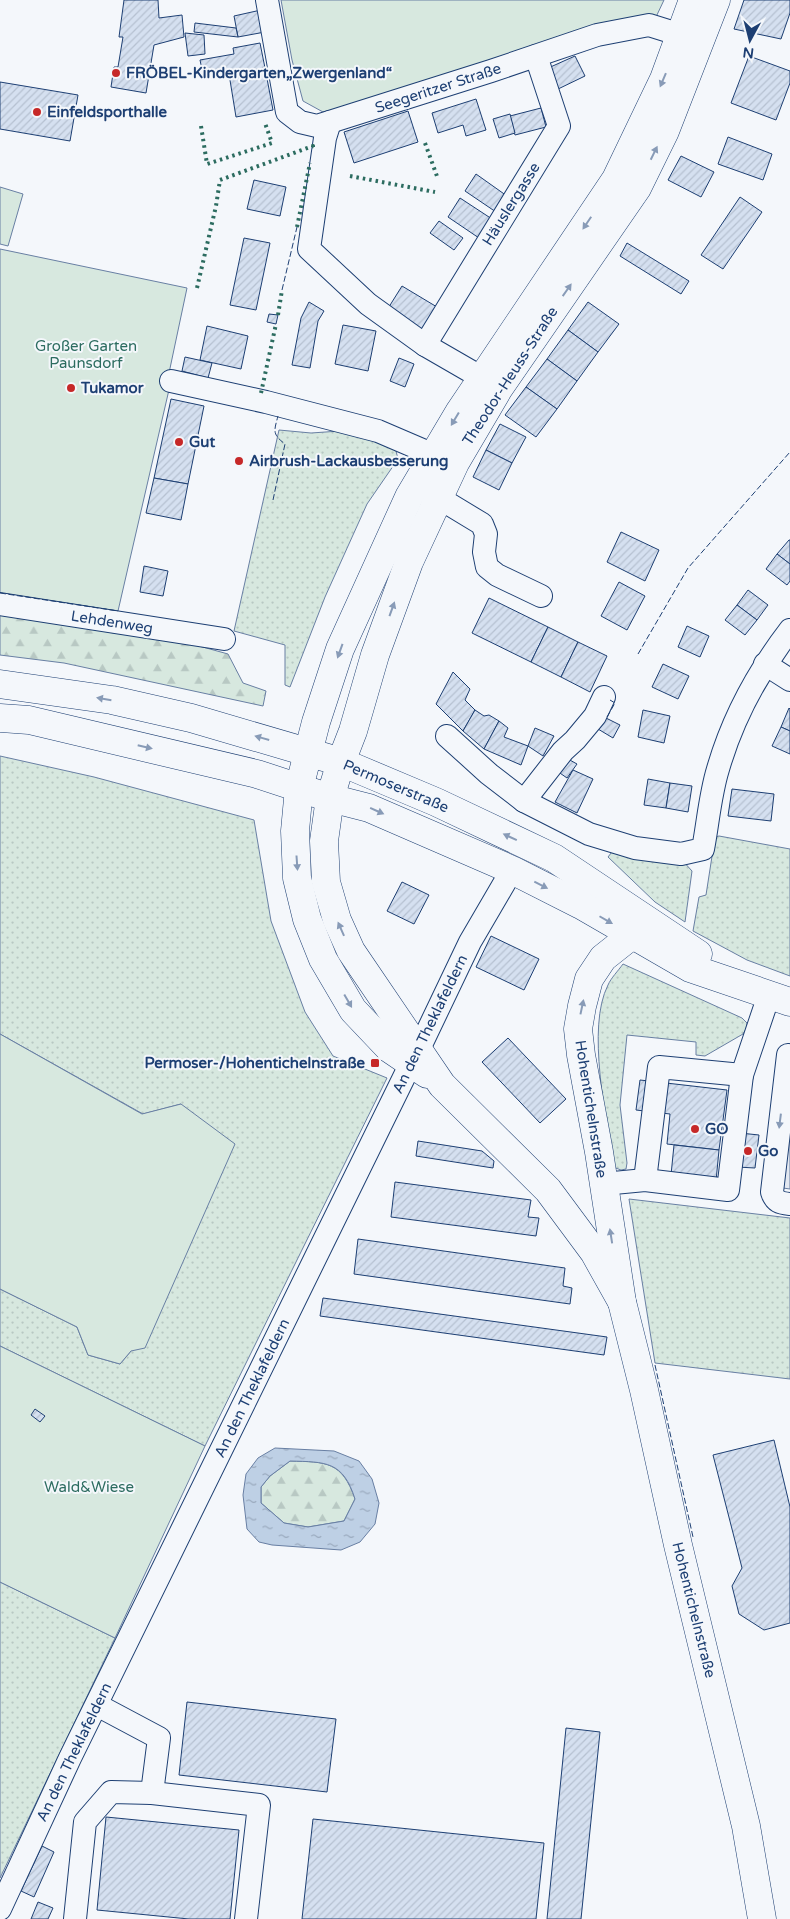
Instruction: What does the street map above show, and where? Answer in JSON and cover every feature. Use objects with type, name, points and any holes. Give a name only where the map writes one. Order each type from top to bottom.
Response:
[{"type":"main road","name":"Theodor-Heuss-Straße","points":[[309,752],[316,722],[340,649],[409,497],[434,455],[491,383],[637,188],[665,132],[690,38],[693,0]]},
{"type":"main road","name":"Theodor-Heuss-Straße","points":[[690,38],[716,0]]},
{"type":"main road","name":"Theodor-Heuss-Straße","points":[[330,798],[353,731],[375,655],[409,562],[491,383]]},
{"type":"main road","name":"Permoserstraße","points":[[0,684],[112,700],[182,716],[341,762],[428,798],[554,858],[770,996]]},
{"type":"main road","name":"Permoserstraße","points":[[0,718],[29,720],[258,774],[330,798],[369,808],[512,870],[580,905],[690,968],[770,996]]},
{"type":"main road","name":"Hohentichelnstraße","points":[[309,752],[299,788],[294,830],[298,878],[307,919],[323,959],[352,1010],[390,1049],[414,1057]]},
{"type":"main road","name":"Hohentichelnstraße","points":[[330,798],[324,841],[326,882],[337,920],[351,951],[414,1057],[548,1190],[594,1252],[622,1302]]},
{"type":"main road","name":"Hohentichelnstraße","points":[[632,935],[603,958],[589,979],[578,1030],[581,1055],[622,1302],[746,1826],[762,1919]]},
{"type":"street","name":"Seegeritzer Straße","points":[[268,0],[287,112],[300,122],[317,126],[597,35],[649,25],[690,38]]},
{"type":"street","name":"Häuslergasse","points":[[424,345],[559,126],[536,56]]},
{"type":"street","points":[[330,122],[324,138],[309,249],[368,304],[424,345],[491,383]]},
{"type":"street","points":[[171,381],[266,402],[378,431],[434,455]]},
{"type":"street","points":[[439,498],[482,524],[486,534],[484,552],[487,567],[497,575],[542,596]]},
{"type":"street","name":"Lehdenweg","points":[[0,604],[224,639]]},
{"type":"street","points":[[447,736],[489,774],[524,801],[589,834],[635,848],[682,854],[703,849],[717,771],[734,720],[750,688],[790,630]]},
{"type":"street","points":[[766,664],[790,680]]},
{"type":"street","points":[[524,801],[563,751],[595,716],[604,697]]},
{"type":"street","name":"An den Theklafeldern","points":[[0,1909],[97,1705],[470,942],[512,870]]},
{"type":"street","points":[[603,1184],[645,1180],[728,1190],[742,1075],[770,996]]},
{"type":"street","points":[[752,1043],[789,1055],[772,1192],[774,1198],[780,1203],[790,1204]]},
{"type":"street","points":[[645,1180],[659,1067],[742,1075]]},
{"type":"street","points":[[97,1705],[159,1738],[152,1793]]},
{"type":"street","points":[[75,1919],[85,1822],[111,1792],[152,1793],[259,1805],[246,1919]]},
{"type":"green space","points":[[281,0],[664,0],[656,17],[349,109],[323,112],[303,101],[292,60]]},
{"type":"green space","points":[[0,187],[23,194],[8,246],[0,244]]},
{"type":"green space","name":"Großer Garten Paunsdorf","points":[[0,249],[187,288],[169,373],[171,381],[118,611],[0,593]]},
{"type":"green space","points":[[279,430],[311,433],[340,431],[395,447],[398,459],[367,504],[325,597],[290,687],[285,685],[285,645],[234,631]]},
{"type":"green space","points":[[0,613],[181,641],[228,654],[243,683],[266,691],[263,706],[64,663],[0,655]]},
{"type":"green space","points":[[0,756],[94,777],[254,820],[271,921],[305,1012],[333,1056],[387,1078],[205,1446],[0,1346],[0,1289],[77,1327],[88,1355],[120,1364],[131,1351],[181,1104],[143,1114],[0,1034]]},
{"type":"green space","points":[[719,836],[790,849],[790,976],[747,960],[693,931],[699,897],[706,895],[715,837]]},
{"type":"green space","points":[[615,848],[682,860],[692,871],[685,922],[655,902],[608,857]]},
{"type":"green space","points":[[623,964],[742,1018],[747,1023],[743,1034],[705,1056],[696,1055],[696,1042],[627,1035],[620,1105],[627,1163],[626,1169],[621,1170],[613,1167],[598,1049],[602,1003],[609,982]]},
{"type":"green space","points":[[0,1034],[142,1114],[181,1104],[235,1144],[145,1348],[131,1351],[120,1364],[88,1355],[77,1327],[0,1289]]},
{"type":"green space","points":[[629,1199],[790,1218],[790,1379],[655,1363]]},
{"type":"green space","name":"Wald&Wiese","points":[[0,1346],[205,1446],[115,1638],[0,1582]]},
{"type":"green space","points":[[290,1461],[323,1463],[331,1466],[344,1477],[355,1499],[344,1521],[308,1527],[284,1523],[261,1503],[261,1487],[270,1476]]},
{"type":"green space","points":[[0,1582],[115,1638],[0,1878]]},
{"type":"shaded area","points":[[790,1084],[790,1189],[776,1187]]},
{"type":"water","points":[[275,1448],[334,1451],[359,1461],[372,1479],[379,1503],[375,1524],[360,1542],[341,1550],[272,1545],[259,1542],[247,1529],[243,1495],[246,1474],[258,1458]],"holes":[[[290,1461],[323,1463],[332,1466],[345,1477],[355,1499],[344,1521],[308,1527],[284,1523],[261,1503],[261,1487],[270,1476]]]},
{"type":"building","points":[[124,0],[158,0],[159,18],[182,15],[184,37],[154,45],[146,93],[111,87],[114,67],[118,67],[123,37],[119,37]]},
{"type":"building","points":[[744,0],[790,0],[790,13],[781,39],[734,29]]},
{"type":"building","points":[[261,10],[265,32],[238,37],[234,16]]},
{"type":"building","points":[[195,23],[236,28],[238,37],[194,32]]},
{"type":"building","points":[[185,33],[204,35],[205,54],[188,56]]},
{"type":"building","points":[[260,43],[265,68],[204,79],[200,60],[234,54],[233,48]]},
{"type":"building","points":[[575,56],[585,76],[556,90],[546,69]]},
{"type":"building","points":[[749,56],[790,71],[790,83],[776,120],[731,103]]},
{"type":"building","points":[[265,68],[273,110],[236,117],[229,74]]},
{"type":"building","name":"Einfeldsporthalle","points":[[0,82],[78,95],[70,141],[0,129]]},
{"type":"building","points":[[476,99],[486,130],[466,136],[463,125],[438,133],[432,113]]},
{"type":"building","points":[[541,108],[546,127],[515,135],[510,116]]},
{"type":"building","points":[[408,111],[418,142],[354,163],[344,132]]},
{"type":"building","points":[[510,114],[515,133],[499,138],[493,119]]},
{"type":"building","points":[[728,137],[772,154],[763,180],[718,164]]},
{"type":"building","points":[[681,156],[714,172],[701,197],[668,180]]},
{"type":"building","points":[[476,174],[507,196],[496,212],[465,191]]},
{"type":"building","points":[[254,180],[286,187],[280,216],[247,209]]},
{"type":"building","points":[[740,197],[762,212],[723,269],[701,255]]},
{"type":"building","points":[[460,198],[492,219],[479,238],[448,217]]},
{"type":"building","points":[[439,221],[463,238],[454,250],[430,233]]},
{"type":"building","points":[[244,238],[270,243],[256,310],[230,305]]},
{"type":"building","points":[[627,243],[689,281],[681,294],[620,256]]},
{"type":"building","points":[[402,286],[437,307],[422,331],[387,310]]},
{"type":"building","points":[[309,302],[324,311],[318,321],[310,368],[292,365],[301,318]]},
{"type":"building","points":[[588,302],[619,324],[598,352],[568,330]]},
{"type":"building","points":[[269,314],[278,315],[276,324],[267,322]]},
{"type":"building","points":[[343,325],[376,331],[368,371],[335,364]]},
{"type":"building","points":[[207,326],[248,336],[241,369],[200,360]]},
{"type":"building","points":[[568,330],[598,352],[577,381],[547,359]]},
{"type":"building","points":[[185,357],[212,363],[208,378],[182,371]]},
{"type":"building","points":[[399,358],[414,364],[405,387],[390,381]]},
{"type":"building","points":[[547,359],[577,381],[557,409],[526,387]]},
{"type":"building","points":[[526,387],[557,409],[536,437],[505,415]]},
{"type":"building","name":"Gut","points":[[171,399],[204,406],[188,484],[154,478]]},
{"type":"building","points":[[500,424],[526,437],[512,463],[486,450]]},
{"type":"building","points":[[486,450],[512,463],[499,490],[473,477]]},
{"type":"building","points":[[154,478],[188,484],[181,520],[146,513]]},
{"type":"building","points":[[621,532],[659,550],[645,581],[607,562]]},
{"type":"building","points":[[790,540],[790,564],[777,554]]},
{"type":"building","points":[[777,554],[790,564],[790,581],[787,585],[766,569]]},
{"type":"building","points":[[144,566],[168,571],[163,596],[140,592]]},
{"type":"building","points":[[619,582],[645,596],[627,630],[601,616]]},
{"type":"building","points":[[748,590],[768,605],[757,620],[737,605]]},
{"type":"building","points":[[489,598],[548,627],[531,662],[472,633]]},
{"type":"building","points":[[737,605],[757,620],[745,635],[725,620]]},
{"type":"building","points":[[687,626],[709,636],[700,657],[678,647]]},
{"type":"building","points":[[548,627],[578,642],[561,677],[531,662]]},
{"type":"building","points":[[578,642],[607,656],[590,692],[561,677]]},
{"type":"building","points":[[663,664],[689,676],[678,699],[652,687]]},
{"type":"building","points":[[453,672],[470,689],[465,700],[475,710],[463,731],[436,704]]},
{"type":"building","points":[[790,709],[790,731],[781,727]]},
{"type":"building","points":[[475,710],[484,716],[489,715],[499,721],[484,749],[463,731]]},
{"type":"building","points":[[643,710],[670,716],[664,743],[638,737]]},
{"type":"building","points":[[606,718],[620,725],[613,738],[598,729]]},
{"type":"building","points":[[499,721],[508,728],[504,737],[528,746],[521,765],[484,749]]},
{"type":"building","points":[[781,727],[790,731],[790,754],[772,746]]},
{"type":"building","points":[[535,728],[554,736],[543,756],[528,746]]},
{"type":"building","points":[[568,759],[577,764],[567,778],[557,771]]},
{"type":"building","points":[[573,770],[593,779],[577,813],[555,802]]},
{"type":"building","points":[[648,779],[670,783],[666,808],[644,805]]},
{"type":"building","points":[[670,783],[692,786],[688,812],[666,808]]},
{"type":"building","points":[[732,789],[774,794],[771,821],[728,816]]},
{"type":"building","points":[[402,882],[429,895],[414,924],[387,911]]},
{"type":"building","points":[[491,936],[539,959],[524,990],[476,967]]},
{"type":"building","points":[[508,1038],[566,1099],[540,1123],[482,1062]]},
{"type":"building","name":"GO","points":[[640,1080],[727,1090],[719,1150],[667,1144],[670,1114],[636,1110]]},
{"type":"building","name":"Go","points":[[740,1133],[759,1135],[755,1168],[737,1167]]},
{"type":"building","points":[[418,1141],[482,1151],[494,1161],[493,1168],[416,1156]]},
{"type":"building","points":[[674,1145],[719,1150],[716,1181],[671,1175]]},
{"type":"building","points":[[395,1182],[531,1200],[528,1217],[539,1218],[536,1236],[391,1217]]},
{"type":"building","points":[[358,1239],[565,1268],[563,1286],[572,1288],[570,1304],[354,1274]]},
{"type":"building","points":[[323,1298],[607,1337],[604,1355],[320,1316]]},
{"type":"building","points":[[35,1409],[45,1416],[40,1422],[31,1415]]},
{"type":"building","points":[[774,1440],[790,1507],[790,1623],[764,1630],[739,1614],[732,1586],[742,1568],[713,1455]]},
{"type":"building","points":[[187,1702],[336,1719],[327,1792],[179,1775]]},
{"type":"building","points":[[566,1728],[600,1732],[581,1919],[547,1919]]},
{"type":"building","points":[[106,1817],[239,1830],[230,1919],[189,1919],[97,1910]]},
{"type":"building","points":[[313,1819],[544,1843],[536,1919],[302,1919]]},
{"type":"building","points":[[42,1846],[54,1852],[34,1897],[21,1891]]},
{"type":"building","points":[[38,1902],[53,1908],[48,1919],[31,1919]]},
{"type":"hedge","points":[[201,126],[207,164],[272,143],[265,123]]},
{"type":"hedge","points":[[425,143],[438,179]]},
{"type":"hedge","points":[[197,288],[216,206],[220,180],[313,146],[313,149]]},
{"type":"hedge","points":[[297,227],[310,163]]},
{"type":"hedge","points":[[350,176],[435,192]]},
{"type":"hedge","points":[[278,315],[282,290]]},
{"type":"hedge","points":[[261,393],[276,324]]},
{"type":"fence","points":[[282,290],[297,227]]},
{"type":"fence","points":[[273,500],[285,444],[278,438],[275,432],[278,416]]},
{"type":"fence","points":[[638,654],[688,568],[790,452]]},
{"type":"fence","points":[[0,593],[118,611]]},
{"type":"fence","points":[[607,717],[615,703],[610,700]]},
{"type":"fence","points":[[655,1365],[693,1537]]},
{"type":"place","name":"FRÖBEL-Kindergarten„Zwergenland“","points":[[116,73]]},
{"type":"place","name":"Einfeldsporthalle","points":[[37,112]]},
{"type":"place","name":"Tukamor","points":[[71,388]]},
{"type":"place","name":"Gut","points":[[179,442]]},
{"type":"place","name":"Airbrush-Lackausbesserung","points":[[239,461]]},
{"type":"place","name":"Permoser-/Hohentichelnstraße","points":[[375,1063]]},
{"type":"place","name":"GO","points":[[695,1129]]},
{"type":"place","name":"Go","points":[[748,1151]]}]
